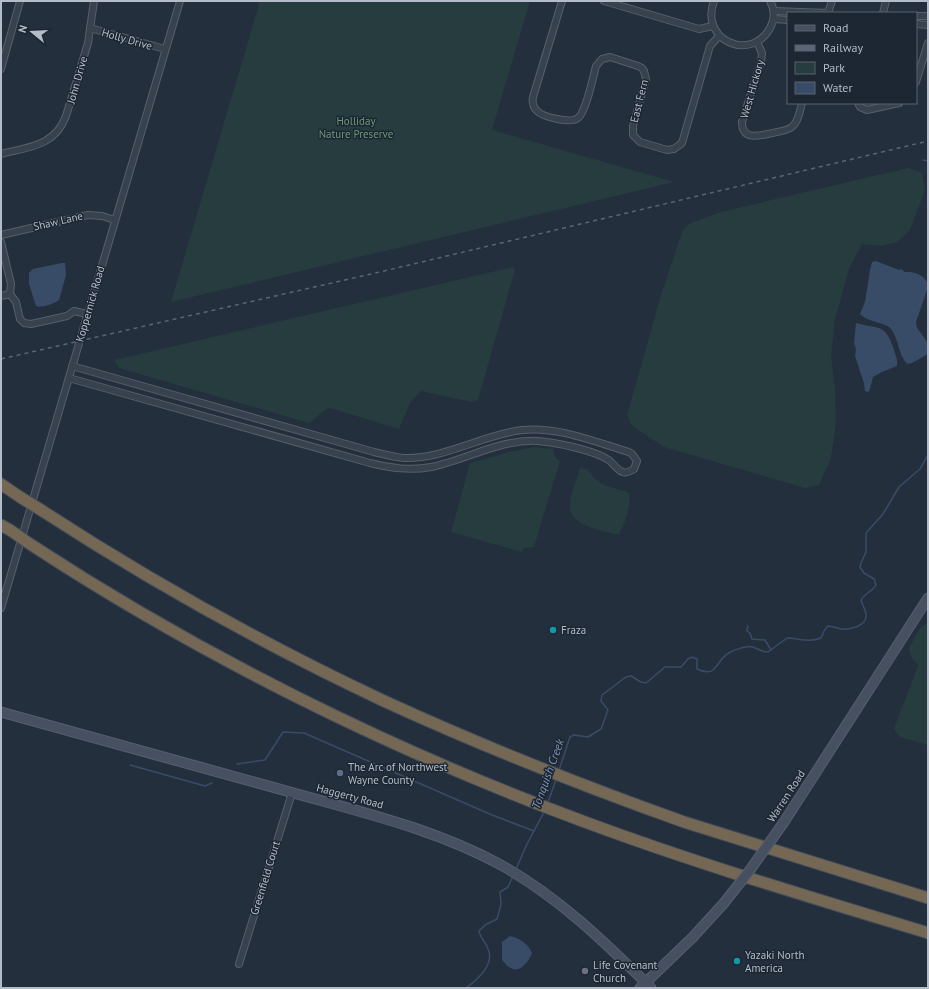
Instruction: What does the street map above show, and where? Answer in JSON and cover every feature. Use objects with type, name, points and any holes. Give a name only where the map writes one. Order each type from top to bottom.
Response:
[{"type":"highway","points":[[1,484],[122,561],[198,605],[300,660],[384,701],[513,757],[684,822],[928,898]]},
{"type":"highway","points":[[5,528],[159,622],[263,678],[423,755],[546,807],[643,843],[928,934]]},
{"type":"main road","name":"Warren Road","points":[[646,986],[724,903],[750,870],[784,822],[928,598]]},
{"type":"main road","name":"Haggerty Road","points":[[1,712],[351,808],[412,827],[486,857],[515,873],[576,918],[646,986]]},
{"type":"street","points":[[1,69],[20,1]]},
{"type":"street","name":"John Drive","points":[[1,154],[46,141],[54,136],[64,122],[88,43],[94,1]]},
{"type":"street","name":"Koppernick Road","points":[[1,608],[40,480],[87,314],[180,1]]},
{"type":"street","name":"East Fern","points":[[562,1],[533,96],[535,108],[543,115],[567,121],[575,120],[581,114],[596,66],[600,61],[610,57],[638,66],[644,71],[646,79],[633,126],[633,135],[640,142],[667,150],[674,150],[682,143],[710,46],[719,36]]},
{"type":"street","points":[[604,1],[699,29],[713,26]]},
{"type":"street","points":[[714,1],[712,12],[713,26],[716,32],[719,36],[739,45],[748,45],[757,42],[769,30],[774,19],[774,11],[770,1]]},
{"type":"street","points":[[828,12],[832,1]]},
{"type":"street","points":[[883,12],[886,1]]},
{"type":"street","points":[[774,11],[801,12]]},
{"type":"street","points":[[917,16],[928,16]]},
{"type":"street","points":[[774,19],[787,20]]},
{"type":"street","points":[[917,24],[928,25]]},
{"type":"street","name":"Holly Drive","points":[[90,28],[165,49]]},
{"type":"street","name":"West Hickory","points":[[757,42],[762,53],[761,62],[742,122],[746,134],[754,137],[788,130],[796,122],[802,104]]},
{"type":"street","points":[[917,79],[928,43]]},
{"type":"street","points":[[858,104],[860,107],[867,110],[894,104]]},
{"type":"street","name":"Shaw Lane","points":[[1,235],[88,214],[115,220]]},
{"type":"street","points":[[1,242],[11,284],[10,294],[16,302],[20,319],[24,323],[30,324],[67,316],[74,311],[87,314]]},
{"type":"street","points":[[1,296],[10,294]]},
{"type":"street","points":[[69,378],[384,466],[409,469],[431,467],[505,444],[535,441],[555,443],[600,455],[611,461],[623,473],[627,473],[634,469],[637,461],[632,454],[603,444],[557,432],[530,430],[503,433],[441,453],[421,457],[403,458],[365,450],[72,366]]},
{"type":"street","points":[[134,396],[137,385]]},
{"type":"street","points":[[197,414],[200,403]]},
{"type":"street","points":[[266,434],[269,423]]},
{"type":"street","points":[[600,455],[603,444]]},
{"type":"street","points":[[362,461],[365,450]]},
{"type":"street","points":[[441,453],[444,463]]},
{"type":"street","name":"Greenfield Court","points":[[239,964],[292,793]]},
{"type":"green space","name":"Holliday Nature Preserve","points":[[260,1],[530,1],[492,130],[674,182],[171,302]]},
{"type":"green space","points":[[908,168],[922,173],[925,190],[910,230],[897,242],[881,246],[862,244],[849,269],[835,319],[831,356],[835,390],[836,424],[831,458],[819,485],[805,488],[664,447],[631,425],[627,415],[661,295],[683,229],[691,223],[721,212]]},
{"type":"green space","points":[[513,267],[515,270],[478,400],[471,402],[421,391],[411,401],[399,429],[330,408],[323,411],[309,423],[119,368],[114,360]]},
{"type":"green space","points":[[534,447],[553,449],[555,457],[560,461],[534,547],[524,548],[521,552],[451,532],[470,463],[509,452]]},
{"type":"green space","points":[[581,468],[588,470],[601,483],[628,492],[630,502],[629,507],[626,519],[619,534],[586,526],[579,522],[571,512],[571,497]]},
{"type":"green space","points":[[928,623],[928,745],[900,737],[894,729],[918,665],[911,657],[909,648],[920,628]]},
{"type":"water","points":[[876,261],[899,270],[901,269],[905,272],[917,273],[926,280],[928,287],[916,322],[917,328],[928,343],[928,354],[912,363],[907,364],[904,360],[896,337],[889,327],[868,319],[860,314],[865,302],[872,262]]},
{"type":"water","points":[[65,263],[66,275],[59,300],[48,305],[36,306],[29,284],[29,273],[33,269]]},
{"type":"water","points":[[856,323],[883,330],[890,339],[897,359],[897,366],[873,377],[869,392],[865,391],[864,383],[855,356],[856,349],[854,343]]},
{"type":"water","points":[[510,936],[523,942],[532,953],[524,966],[517,969],[509,967],[502,960],[502,942]]},
{"type":"waterway","points":[[923,160],[928,161]]},
{"type":"waterway","name":"Tonquish Creek","points":[[559,770],[570,737],[574,735],[588,737],[601,729],[608,710],[601,701],[602,695],[626,677],[631,676],[641,682],[646,683],[665,667],[681,667],[688,659],[692,657],[697,659],[697,669],[709,672],[716,667],[724,656],[741,648],[753,647],[768,652],[787,638],[808,640],[821,638],[828,626],[845,629],[861,625],[866,619],[861,600],[876,585],[874,579],[864,573],[860,567],[866,552],[866,533],[883,514],[899,487],[920,469],[928,455]]},
{"type":"waterway","points":[[748,626],[747,631],[750,633],[752,639],[765,640],[771,650]]},
{"type":"waterway","points":[[237,764],[265,760],[283,732],[304,733],[492,815],[534,831]]},
{"type":"waterway","points":[[130,765],[205,786],[212,783]]},
{"type":"waterway","name":"Tonquish Creek","points":[[548,802],[556,780]]},
{"type":"waterway","name":"Tonquish Creek","points":[[516,869],[544,812]]},
{"type":"waterway","name":"Tonquish Creek","points":[[466,988],[484,972],[487,966],[490,955],[479,931],[485,925],[497,919],[501,904],[500,892],[508,887],[513,876]]},
{"type":"railway","points":[[1,359],[384,271],[928,141]]},
{"type":"place","name":"Fraza","points":[[553,630]]},
{"type":"place","name":"The Arc of Northwest Wayne County","points":[[340,773]]},
{"type":"place","name":"Yazaki North America","points":[[737,961]]},
{"type":"place","name":"Life Covenant Church","points":[[585,971]]}]
